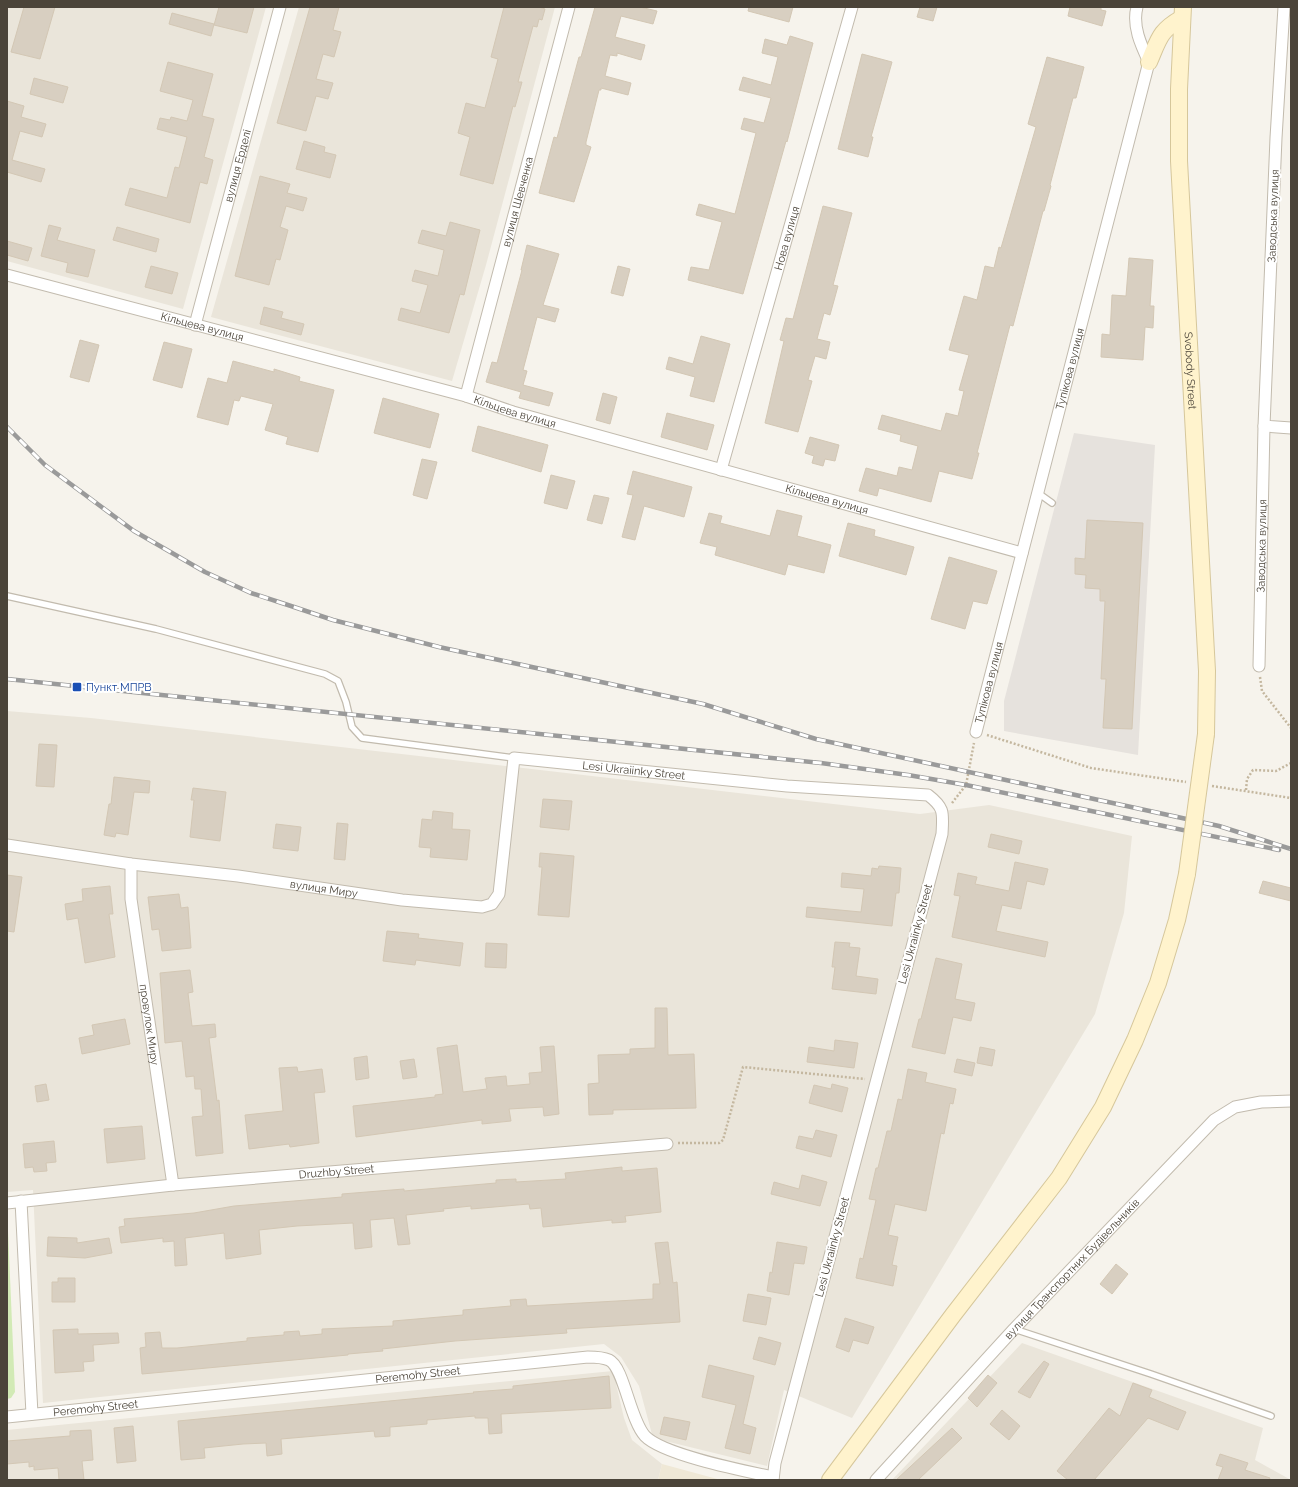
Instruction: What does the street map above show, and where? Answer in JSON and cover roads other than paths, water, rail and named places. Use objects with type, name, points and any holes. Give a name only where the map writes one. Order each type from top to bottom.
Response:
[{"type":"main road","points":[[1149,62],[1166,27],[1183,13]]},
{"type":"main road","name":"Svobody Street","points":[[830,1480],[862,1435],[1059,1178],[1103,1107],[1135,1040],[1158,983],[1176,920],[1187,874],[1206,734],[1208,671],[1178,161],[1179,89],[1183,13]]},
{"type":"street","name":"вулиця Ерделі","points":[[195,325],[280,7]]},
{"type":"street","name":"вулиця Шевченка","points":[[466,396],[569,7]]},
{"type":"street","name":"Нова вулиця","points":[[721,470],[852,7]]},
{"type":"street","points":[[1137,7],[1137,30],[1149,62]]},
{"type":"street","name":"Заводська вулиця","points":[[1259,666],[1264,426],[1276,138],[1284,7]]},
{"type":"street","name":"Тупікова вулиця","points":[[976,732],[1149,62]]},
{"type":"street","name":"Кільцева вулиця","points":[[7,275],[466,396],[513,412],[1022,553]]},
{"type":"street","points":[[1264,426],[1291,428]]},
{"type":"street","name":"Lesi Ukraiinky Street","points":[[514,758],[788,786],[928,795],[940,804],[943,814],[942,834],[775,1463],[773,1479]]},
{"type":"street","name":"вулиця Миру","points":[[7,845],[131,864],[238,876],[402,900],[488,906],[492,904],[498,894],[514,758]]},
{"type":"street","name":"провулок Миру","points":[[131,864],[131,900],[173,1185]]},
{"type":"street","name":"вулиця Транспортних Будівельників","points":[[876,1480],[1014,1329],[1214,1120],[1235,1107],[1261,1102],[1291,1101]]},
{"type":"street","name":"Druzhby Street","points":[[7,1203],[173,1185],[667,1144]]},
{"type":"street","points":[[22,1202],[32,1414]]},
{"type":"street","name":"Peremohy Street","points":[[7,1417],[588,1357],[601,1358],[610,1360],[617,1369],[632,1412],[644,1436],[652,1443],[675,1452],[773,1479]]},
{"type":"lane","points":[[1038,493],[1052,503]]},
{"type":"lane","points":[[7,596],[156,629],[325,674],[338,681],[346,702],[352,727],[362,738],[514,758]]},
{"type":"lane","points":[[1014,1329],[1151,1374],[1271,1416]]},
{"type":"railway","points":[[7,427],[45,465],[134,531],[205,572],[251,593],[333,620],[439,647],[703,704],[816,739],[1219,826],[1291,849]]},
{"type":"railway","points":[[7,679],[821,763],[966,785],[1279,850]]},
{"type":"place","name":"Пункт МПРВ","points":[[77,687]]}]
